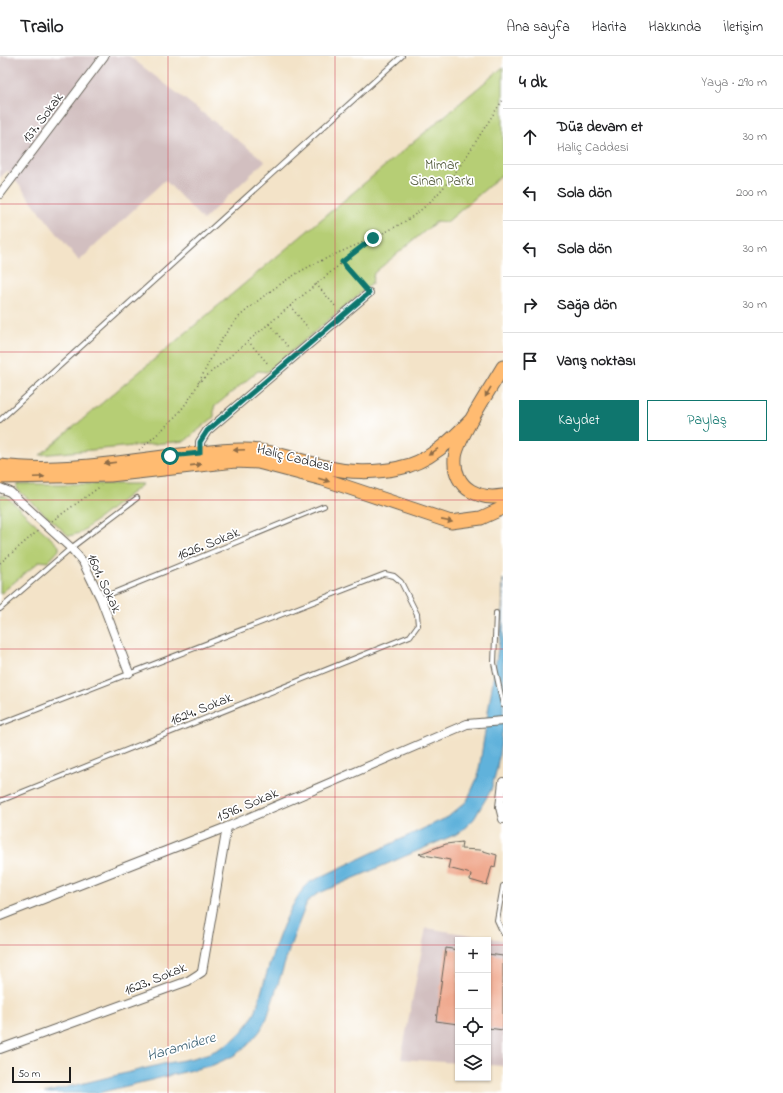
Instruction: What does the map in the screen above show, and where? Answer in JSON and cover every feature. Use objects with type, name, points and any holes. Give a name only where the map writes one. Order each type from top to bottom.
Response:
[{"type":"main road","points":[[503,367],[459,444],[455,459],[460,482],[466,488],[489,498],[503,496]]},
{"type":"main road","name":"Haliç Caddesi","points":[[0,466],[74,468],[200,453],[262,450],[328,468],[365,471],[400,468],[423,459],[453,439],[473,418]]},
{"type":"main road","name":"Haliç Caddesi","points":[[0,477],[105,475],[235,461],[258,462],[323,479],[451,522],[481,518],[503,508]]},
{"type":"street","name":"137. Sokak","points":[[0,194],[104,56]]},
{"type":"street","points":[[200,453],[200,442],[207,431],[369,293]]},
{"type":"street","name":"1601. Sokak","points":[[0,488],[10,492],[71,548],[83,562],[100,598],[128,673]]},
{"type":"street","name":"1596. Sokak","points":[[0,916],[228,827],[467,724],[503,721]]},
{"type":"street","points":[[503,782],[500,807],[503,819]]},
{"type":"street","name":"1623. Sokak","points":[[0,1049],[188,981],[202,972],[228,827]]},
{"type":"lane","points":[[0,420],[402,56]]},
{"type":"lane","points":[[0,609],[71,548],[137,498]]},
{"type":"lane","name":"1626. Sokak","points":[[100,598],[324,506]]},
{"type":"lane","name":"1624. Sokak","points":[[0,801],[410,636],[418,625],[417,614],[401,582],[394,576],[385,574],[128,673]]},
{"type":"lane","points":[[496,613],[494,663],[503,705]]},
{"type":"lane","points":[[0,724],[128,673]]},
{"type":"lane","points":[[503,886],[497,920],[503,933]]},
{"type":"path","points":[[136,452],[182,410],[221,339],[239,318],[278,284],[302,270],[408,220],[427,205],[446,184],[470,153],[503,100]]},
{"type":"path","points":[[197,384],[369,239]]},
{"type":"path","points":[[342,262],[369,293]]},
{"type":"path","points":[[316,284],[337,308]]},
{"type":"path","points":[[290,306],[310,330]]},
{"type":"path","points":[[269,324],[289,348]]},
{"type":"path","points":[[248,341],[269,365]]},
{"type":"path","points":[[0,563],[46,525],[103,484],[105,475]]},
{"type":"shaded area","points":[[0,56],[129,56],[265,161],[203,220],[165,180],[79,261],[7,170],[0,178]]},
{"type":"shaded area","points":[[426,928],[484,937],[455,937],[455,1063],[401,1059]]},
{"type":"shaded area","points":[[491,938],[503,940],[503,1066],[491,1065]]},
{"type":"green space","name":"Mimar Sinan Parkı","points":[[503,67],[503,174],[447,222],[437,221],[374,273],[372,283],[267,372],[258,371],[214,407],[214,417],[185,441],[40,455]]},
{"type":"green space","points":[[18,484],[143,484],[80,533],[69,536],[17,489]]},
{"type":"green space","points":[[0,495],[6,496],[59,546],[59,550],[48,562],[40,561],[0,594]]},
{"type":"water","points":[[503,579],[503,727],[497,768],[491,790],[474,819],[459,833],[317,894],[307,902],[292,941],[267,1018],[260,1031],[247,1046],[233,1056],[213,1065],[98,1093],[44,1093],[163,1064],[194,1058],[217,1050],[229,1043],[242,1032],[255,1013],[282,927],[298,896],[308,883],[448,817],[467,801],[478,776],[502,623]]},
{"type":"building","points":[[462,842],[461,849],[480,850],[497,855],[495,867],[492,866],[487,885],[470,880],[471,874],[448,868],[450,860],[419,854],[446,844]]},
{"type":"building","points":[[446,948],[455,950],[455,1024],[436,1021]]},
{"type":"building","points":[[491,954],[503,956],[503,1030],[491,1028]]},
{"type":"route","points":[[170,456],[200,453],[201,438],[207,431],[369,293],[342,262],[369,239],[373,238]]},
{"type":"water label","name":"Haramidere","points":[[181,1046]]}]
